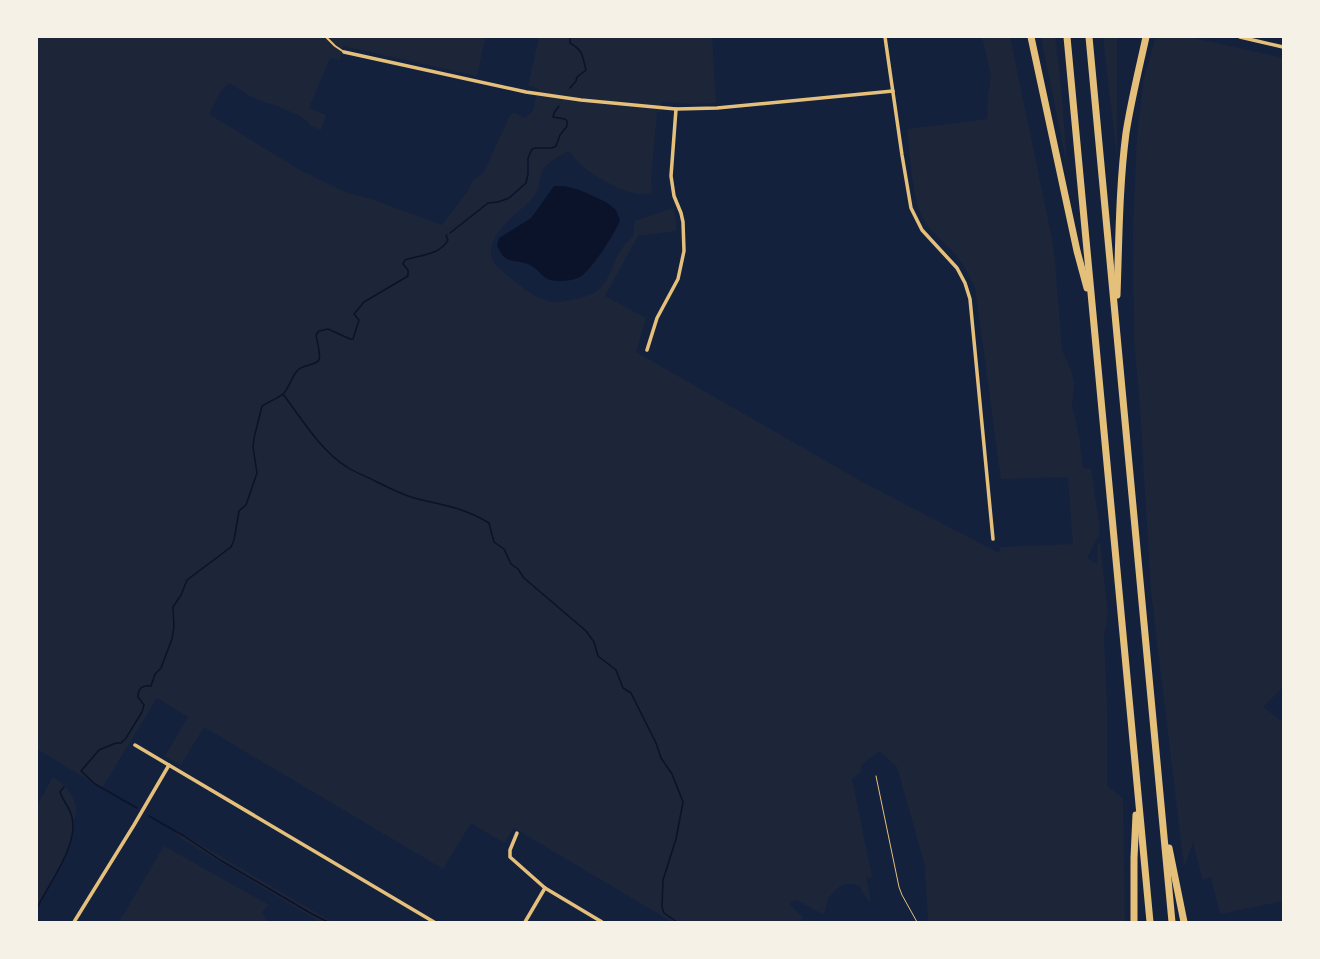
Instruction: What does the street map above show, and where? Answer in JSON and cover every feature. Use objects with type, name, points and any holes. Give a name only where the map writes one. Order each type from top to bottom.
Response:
[{"type":"highway","points":[[1030,37],[1077,251],[1092,309]]},
{"type":"highway","points":[[1067,37],[1150,922]]},
{"type":"highway","points":[[1089,37],[1172,922]]},
{"type":"highway","points":[[1115,323],[1120,196],[1124,158],[1129,117],[1146,37]]},
{"type":"highway","points":[[1134,922],[1134,858],[1137,788]]},
{"type":"highway","points":[[1162,816],[1184,922]]},
{"type":"street","points":[[885,37],[911,208],[917,222],[925,233],[947,255],[957,268],[965,283],[970,299],[993,539]]},
{"type":"street","points":[[1240,37],[1283,47]]},
{"type":"street","points":[[344,52],[526,92],[581,100],[676,109],[717,108],[893,91]]},
{"type":"street","points":[[647,350],[657,318],[678,279],[684,251],[683,222],[672,186],[671,163],[676,109]]},
{"type":"street","points":[[135,746],[434,922]]},
{"type":"street","points":[[74,922],[169,765]]},
{"type":"street","points":[[517,833],[510,850],[510,857],[546,888],[602,922]]},
{"type":"street","points":[[525,922],[546,888]]},
{"type":"lane","points":[[326,37],[344,52]]},
{"type":"path","points":[[876,776],[899,887],[902,896],[917,922]]},
{"type":"shaded area","points":[[37,37],[484,37],[485,39],[477,76],[343,46],[340,60],[330,58],[309,108],[326,115],[321,130],[311,126],[306,120],[298,115],[250,96],[229,83],[221,91],[209,114],[298,169],[345,192],[371,199],[442,225],[468,191],[473,180],[485,170],[510,115],[515,113],[525,118],[533,111],[538,88],[528,86],[539,37],[712,37],[716,103],[694,104],[661,102],[661,112],[657,112],[651,178],[652,192],[636,194],[625,191],[587,170],[569,151],[553,160],[546,166],[541,174],[539,187],[535,195],[511,218],[496,236],[492,245],[491,255],[496,266],[531,294],[547,301],[560,302],[587,296],[597,291],[607,279],[622,248],[633,237],[635,221],[673,208],[676,219],[676,231],[638,236],[605,296],[646,318],[636,352],[866,484],[999,553],[1000,547],[1073,544],[1068,477],[1001,479],[975,287],[961,261],[929,227],[921,214],[914,191],[907,129],[987,119],[988,95],[991,76],[982,37],[1010,37],[1052,239],[1062,350],[1072,373],[1074,383],[1072,405],[1079,436],[1083,468],[1091,469],[1100,529],[1099,535],[1087,558],[1097,564],[1098,544],[1100,543],[1108,614],[1104,636],[1107,708],[1107,781],[1108,787],[1123,798],[1125,922],[928,922],[925,866],[897,767],[880,751],[861,765],[862,771],[852,779],[872,877],[866,878],[871,900],[868,901],[860,887],[854,884],[846,884],[840,886],[828,898],[824,915],[797,900],[792,901],[790,904],[792,907],[803,917],[800,922],[672,922],[514,828],[504,843],[471,823],[443,869],[204,727],[181,765],[165,756],[188,717],[157,698],[102,788],[37,749]]},
{"type":"shaded area","points":[[1041,37],[1055,37],[1062,97],[1067,166]]},
{"type":"shaded area","points":[[1103,37],[1117,37],[1117,158]]},
{"type":"shaded area","points":[[1156,37],[1190,37],[1283,58],[1283,687],[1263,707],[1283,722],[1283,901],[1220,914],[1211,877],[1203,880],[1193,843],[1184,867],[1151,591],[1139,393],[1134,342],[1133,230],[1137,137],[1144,77]]},
{"type":"shaded area","points":[[554,186],[565,186],[580,190],[606,202],[616,210],[620,220],[608,242],[585,273],[580,277],[570,280],[557,281],[547,279],[528,264],[506,258],[497,245],[499,238],[531,218]]},
{"type":"shaded area","points":[[53,777],[67,788],[75,803],[76,815],[73,822],[72,838],[69,850],[61,867],[37,908],[37,806]]},
{"type":"shaded area","points":[[174,829],[332,922],[320,922],[185,841],[176,834]]},
{"type":"shaded area","points":[[164,846],[269,905],[262,912],[268,922],[119,922]]},
{"type":"waterway","points":[[570,37],[570,43],[582,54],[586,70],[577,77],[576,81],[570,88]]},
{"type":"waterway","points":[[450,233],[488,203],[498,202],[509,198],[526,183],[528,174],[528,158],[532,149],[552,148],[556,146],[560,135],[567,126],[567,121],[565,119],[553,117],[559,106]]},
{"type":"waterway","points":[[137,808],[95,784],[81,771],[99,750],[116,743],[121,743],[126,738],[142,712],[144,705],[138,697],[139,691],[145,686],[151,686],[155,674],[161,668],[172,639],[174,627],[173,607],[181,595],[187,580],[231,547],[234,540],[239,511],[246,505],[257,473],[253,447],[262,406],[284,393],[299,369],[319,360],[316,335],[319,331],[328,329],[353,339],[359,320],[354,314],[364,302],[408,276],[408,270],[403,264],[405,260],[435,252],[448,240],[447,235]]},
{"type":"waterway","points":[[283,394],[320,443],[347,467],[404,495],[461,510],[489,523],[494,542],[504,549],[511,564],[518,569],[524,578],[586,631],[594,642],[598,656],[616,670],[623,688],[631,693],[656,743],[661,758],[672,774],[683,802],[676,839],[663,880],[662,907],[664,913],[677,922]]},
{"type":"waterway","points":[[37,908],[62,864],[71,840],[73,828],[72,817],[60,792],[64,787]]},
{"type":"waterway","points":[[149,816],[184,836],[220,860],[328,922]]}]
